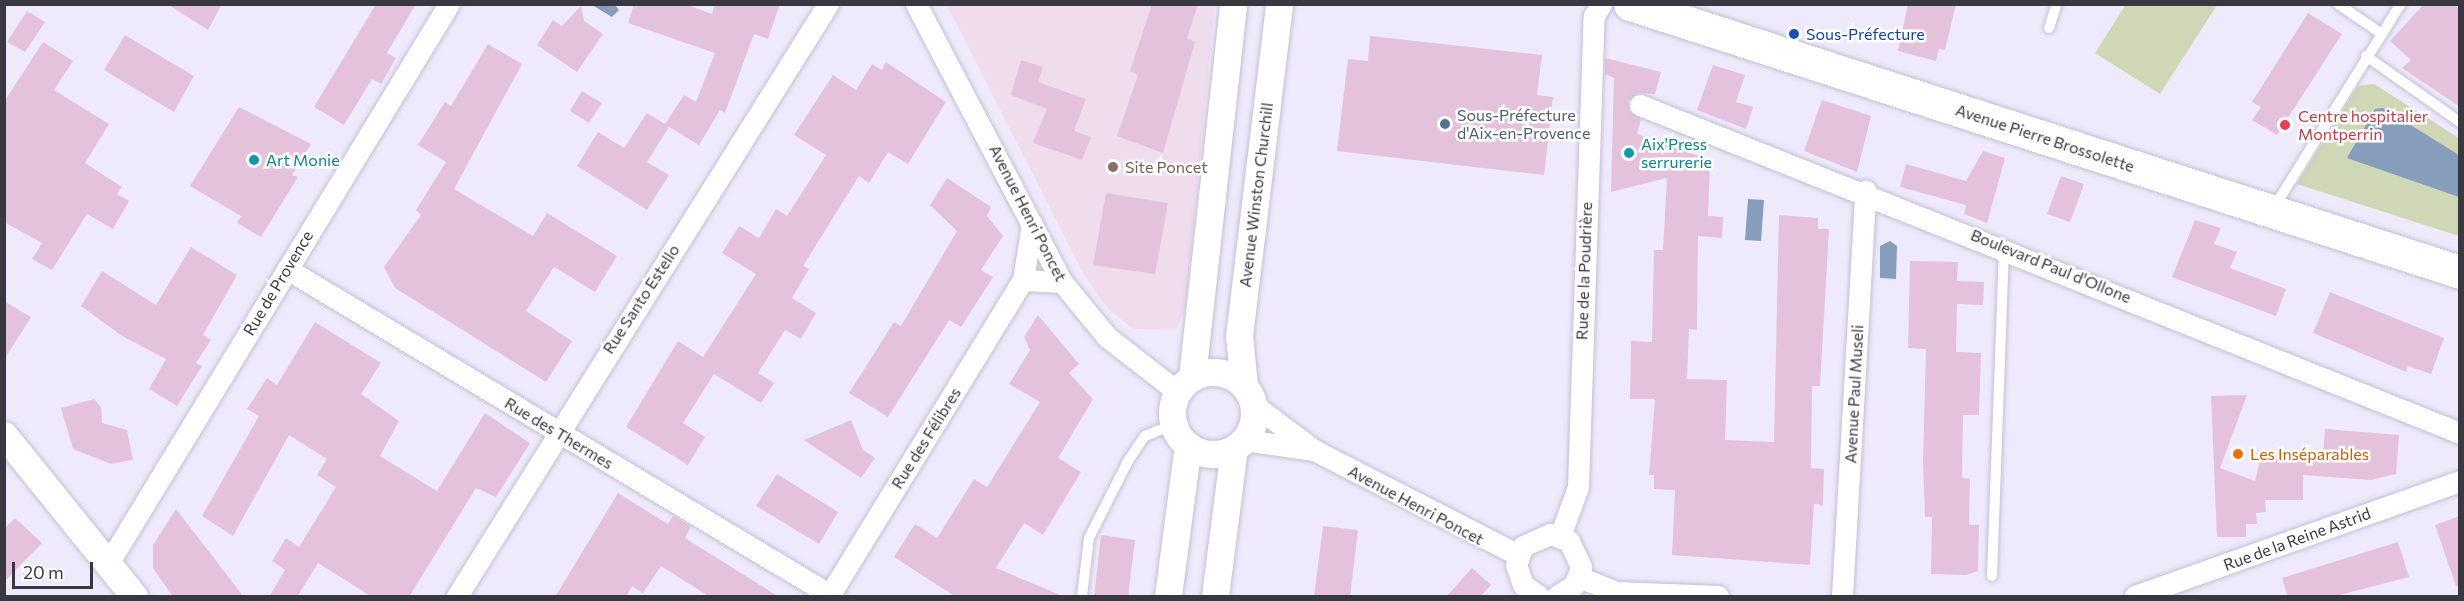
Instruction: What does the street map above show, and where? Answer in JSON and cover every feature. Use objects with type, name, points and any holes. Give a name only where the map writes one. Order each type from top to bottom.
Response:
[{"type":"main road","name":"Avenue Pierre Brossolette","points":[[1630,4],[2460,272]]},
{"type":"street","name":"Rue de Provence","points":[[109,562],[449,4]]},
{"type":"street","name":"Rue Santo Estello","points":[[457,597],[557,431],[828,4]]},
{"type":"street","name":"Avenue Henri Poncet","points":[[916,4],[1062,282],[1107,337],[1185,384]]},
{"type":"street","points":[[1168,597],[1185,384],[1233,4]]},
{"type":"street","name":"Avenue Winston Churchill","points":[[1249,395],[1239,336],[1279,4]]},
{"type":"street","name":"Rue de la Poudrière","points":[[1560,536],[1578,487],[1594,16],[1601,4]]},
{"type":"street","name":"Boulevard Paul d'Ollone","points":[[1641,105],[2004,246],[2460,433]]},
{"type":"street","name":"Avenue Paul Museli","points":[[1842,597],[1865,191]]},
{"type":"street","name":"Rue des Félibres","points":[[830,596],[1023,280],[1032,224]]},
{"type":"street","name":"Rue des Thermes","points":[[287,269],[830,596]]},
{"type":"street","points":[[1023,280],[1062,282]]},
{"type":"street","points":[[1185,384],[1221,372],[1249,395],[1253,424],[1239,444],[1215,597]]},
{"type":"street","name":"Avenue Henri Poncet","points":[[1249,395],[1314,450],[1518,555]]},
{"type":"street","points":[[4,435],[109,562],[134,597]]},
{"type":"street","points":[[1181,435],[1217,454],[1239,444]]},
{"type":"street","name":"Avenue Henri Poncet","points":[[1239,444],[1314,450]]},
{"type":"street","name":"Rue de la Reine Astrid","points":[[2134,597],[2460,481]]},
{"type":"street","points":[[1539,597],[1522,585],[1518,555],[1540,535],[1560,536],[1580,557],[1569,590],[1718,597]]},
{"type":"lane","points":[[2049,28],[2057,4]]},
{"type":"lane","points":[[2338,4],[2382,34]]},
{"type":"lane","points":[[2272,212],[2366,56],[2401,4]]},
{"type":"lane","points":[[2366,56],[2460,122]]},
{"type":"lane","points":[[1992,576],[2004,246]]},
{"type":"lane","points":[[1082,597],[1089,538],[1128,460],[1145,436],[1181,435]]},
{"type":"shaded area","name":"Site Poncet","points":[[947,5],[1215,5],[1185,310],[1176,330],[1133,329],[1108,309],[1084,275]]},
{"type":"green space","points":[[2126,4],[2217,5],[2160,94],[2095,53]]},
{"type":"green space","points":[[2374,84],[2459,138],[2459,236],[2297,184],[2358,86]]},
{"type":"water","points":[[592,5],[615,5],[619,10],[612,17]]},
{"type":"water","points":[[2383,108],[2459,155],[2459,197],[2347,158],[2375,109]]},
{"type":"water","points":[[1748,199],[1764,200],[1761,241],[1745,240]]},
{"type":"water","points":[[1890,241],[1897,246],[1896,279],[1880,278],[1880,246]]},
{"type":"building","points":[[167,4],[222,4],[208,30]]},
{"type":"building","points":[[376,4],[416,4],[387,53],[396,58],[381,84],[372,79],[344,125],[314,107]]},
{"type":"building","points":[[634,4],[685,4],[712,14],[715,4],[780,4],[768,39],[754,34],[725,113],[720,110],[699,145],[669,127],[647,162],[669,175],[647,210],[577,166],[598,132],[624,148],[647,113],[665,124],[684,95],[696,102],[715,53],[628,23]]},
{"type":"building","points":[[1152,4],[1198,4],[1187,38],[1195,42],[1163,153],[1117,136],[1138,75],[1130,71]]},
{"type":"building","points":[[1908,4],[1956,4],[1945,50],[1939,49],[1936,61],[1898,51]]},
{"type":"building","points":[[2424,4],[2460,4],[2460,107],[2402,68],[2411,60],[2390,41]]},
{"type":"building","points":[[581,6],[584,21],[603,34],[577,72],[537,45],[553,20],[562,26]]},
{"type":"building","points":[[27,11],[45,22],[25,52],[7,42]]},
{"type":"building","points":[[2308,13],[2342,34],[2277,135],[2252,120],[2261,107],[2252,102]]},
{"type":"building","points":[[125,35],[194,76],[174,112],[104,70]]},
{"type":"building","name":"Sous-Préfecture d'Aix-en-Provence","points":[[1370,36],[1542,55],[1537,95],[1553,97],[1544,175],[1337,151],[1348,59],[1368,61]]},
{"type":"building","points":[[43,42],[73,61],[54,90],[109,124],[85,163],[122,187],[117,194],[129,201],[113,229],[87,214],[52,270],[32,259],[42,243],[4,222],[4,102]]},
{"type":"building","points":[[488,44],[522,64],[454,189],[533,236],[547,213],[617,256],[595,292],[554,267],[526,311],[572,341],[546,382],[395,288],[384,267],[421,215],[416,210],[446,162],[418,145],[445,102],[451,106]]},
{"type":"building","points":[[1605,58],[1661,72],[1655,94],[1638,93],[1628,101],[1630,112],[1641,119],[1637,134],[1710,160],[1708,216],[1723,217],[1722,238],[1698,236],[1697,330],[1689,329],[1687,379],[1727,380],[1725,440],[1774,442],[1779,215],[1818,218],[1818,229],[1829,229],[1820,386],[1812,386],[1811,468],[1824,469],[1823,505],[1814,504],[1810,565],[1672,555],[1675,490],[1654,489],[1654,475],[1649,475],[1655,399],[1630,399],[1631,341],[1652,342],[1654,250],[1663,250],[1667,178],[1611,192],[1614,78],[1605,74]]},
{"type":"building","points":[[1021,60],[1043,67],[1038,82],[1086,99],[1074,131],[1091,137],[1082,160],[1033,143],[1047,109],[1011,95]]},
{"type":"building","points":[[886,62],[946,102],[908,164],[888,152],[869,183],[859,176],[803,266],[809,269],[792,298],[816,313],[801,339],[785,330],[758,373],[774,383],[761,403],[714,374],[683,423],[705,437],[688,465],[626,427],[678,341],[703,357],[756,274],[722,253],[739,226],[759,238],[776,209],[787,216],[826,155],[794,135],[833,75],[856,90],[872,64],[882,70]]},
{"type":"building","points":[[1713,65],[1745,75],[1736,102],[1753,107],[1746,129],[1697,110]]},
{"type":"building","points":[[582,91],[602,103],[589,123],[570,111]]},
{"type":"building","points":[[1822,100],[1871,116],[1857,172],[1804,151]]},
{"type":"building","name":"Art Monie","points":[[239,107],[311,144],[292,175],[298,177],[261,237],[237,223],[241,216],[190,186]]},
{"type":"building","points":[[1983,151],[2005,158],[1987,223],[1964,214],[1966,205],[1900,187],[1906,164],[1966,181]]},
{"type":"building","points":[[2061,176],[2084,184],[2070,222],[2047,214]]},
{"type":"building","points":[[947,178],[991,207],[987,216],[1003,236],[981,270],[993,277],[961,327],[949,320],[888,417],[849,393],[894,322],[901,326],[957,231],[930,205]]},
{"type":"building","points":[[1106,193],[1168,203],[1155,274],[1093,265]]},
{"type":"building","points":[[2195,220],[2221,228],[2214,244],[2237,252],[2230,268],[2286,289],[2276,316],[2172,277]]},
{"type":"building","points":[[191,247],[237,275],[203,335],[211,340],[196,363],[202,366],[177,406],[149,389],[166,359],[122,336],[81,306],[102,271],[156,305]]},
{"type":"building","points":[[1910,261],[1958,262],[1957,281],[1984,282],[1983,305],[1957,304],[1956,352],[1981,353],[1979,415],[1963,415],[1962,478],[1970,479],[1969,525],[1979,525],[1978,571],[1966,575],[1931,574],[1932,517],[1925,517],[1923,461],[1926,349],[1908,348]]},
{"type":"building","points":[[2330,292],[2444,338],[2431,374],[2408,366],[2406,372],[2313,333]]},
{"type":"building","points":[[4,301],[31,317],[4,360]]},
{"type":"building","points":[[1038,315],[1079,364],[1069,373],[1093,399],[1058,458],[1081,472],[1043,535],[1024,523],[996,568],[1065,597],[956,597],[894,557],[915,524],[937,538],[974,479],[987,487],[1040,402],[1009,384],[1030,350],[1024,337]]},
{"type":"building","points":[[315,322],[381,363],[361,394],[399,421],[380,456],[437,491],[485,413],[530,443],[496,497],[476,488],[409,597],[372,597],[318,563],[297,597],[269,597],[285,570],[272,561],[286,538],[299,547],[336,487],[317,475],[327,459],[289,435],[233,536],[202,516],[259,416],[247,409],[267,378],[277,385]]},
{"type":"building","points":[[2247,395],[2220,468],[2255,481],[2261,456],[2323,455],[2325,429],[2399,435],[2396,474],[2371,480],[2303,475],[2303,500],[2265,500],[2266,512],[2256,513],[2257,524],[2246,524],[2246,537],[2217,537],[2211,396]]},
{"type":"building","points":[[94,399],[101,407],[102,423],[127,430],[133,460],[111,464],[73,449],[61,408]]},
{"type":"building","points":[[851,420],[863,450],[875,458],[861,478],[804,440]]},
{"type":"building","points":[[777,474],[838,512],[819,544],[756,506]]},
{"type":"building","points":[[618,493],[668,524],[673,516],[691,526],[685,538],[779,597],[710,597],[661,566],[643,593],[632,586],[626,597],[555,597]]},
{"type":"building","points":[[176,509],[244,597],[173,597],[153,568],[153,545]]},
{"type":"building","points":[[2460,516],[2460,586],[2456,586],[2435,525]]},
{"type":"building","points":[[15,518],[42,543],[4,582],[4,529]]},
{"type":"building","points":[[1323,526],[1358,530],[1350,597],[1314,597]]},
{"type":"building","points":[[1101,535],[1135,540],[1128,597],[1094,597]]},
{"type":"building","points":[[2398,542],[2409,577],[2332,597],[2288,597],[2282,578]]},
{"type":"building","points":[[1472,568],[1491,585],[1480,597],[1446,597]]},
{"type":"place","name":"Sous-Préfecture","points":[[1794,34]]},
{"type":"place","name":"Sous-Préfecture d'Aix-en-Provence","points":[[1445,124]]},
{"type":"place","name":"Centre hospitalier Montperrin","points":[[2285,125]]},
{"type":"place","name":"Aix'Press serrurerie","points":[[1629,153]]},
{"type":"place","name":"Art Monie","points":[[254,160]]},
{"type":"place","name":"Site Poncet","points":[[1113,167]]},
{"type":"place","name":"Les Inséparables","points":[[2238,454]]}]
